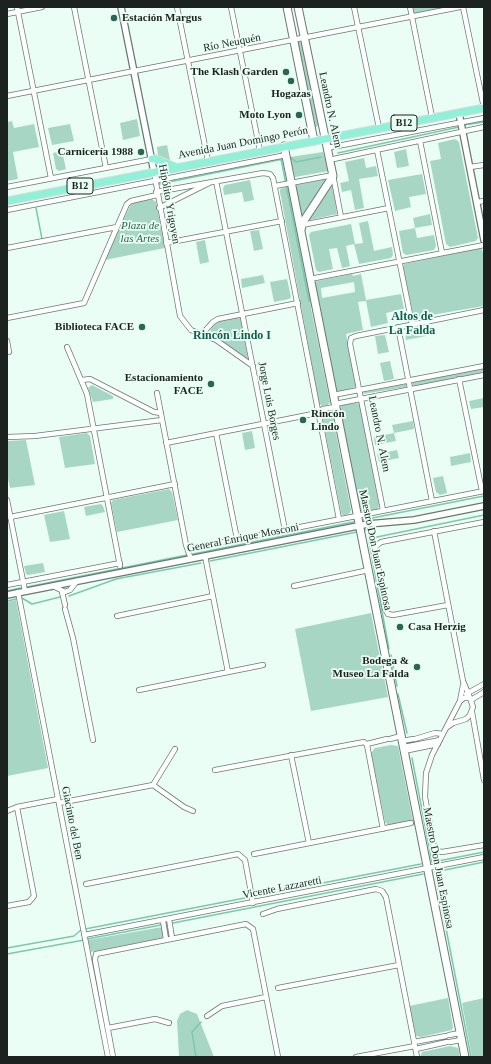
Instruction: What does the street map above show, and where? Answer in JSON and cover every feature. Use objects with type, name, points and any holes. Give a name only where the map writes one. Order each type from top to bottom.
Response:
[{"type":"main road","name":"Leandro N. Alem","points":[[287,7],[314,141]]},
{"type":"main road","name":"Leandro N. Alem","points":[[298,7],[326,148],[333,174]]},
{"type":"main road","name":"Avenida Juan Domingo Perón","points":[[7,201],[484,108]]},
{"type":"main road","points":[[311,126],[317,130],[321,128],[322,124]]},
{"type":"main road","name":"Maestro Don Juan Espinosa","points":[[284,146],[286,154],[287,184],[302,236],[465,1057]]},
{"type":"main road","points":[[152,159],[178,167]]},
{"type":"main road","points":[[302,225],[331,181],[333,174]]},
{"type":"main road","name":"Maestro Don Juan Espinosa","points":[[302,225],[302,236]]},
{"type":"street","points":[[7,14],[18,9],[42,7]]},
{"type":"street","points":[[74,7],[106,168]]},
{"type":"street","name":"Hipólito Yrigoyen","points":[[121,7],[152,159],[154,182],[180,314],[189,329],[216,340],[253,366]]},
{"type":"street","points":[[177,7],[208,161]]},
{"type":"street","points":[[231,7],[260,151]]},
{"type":"street","points":[[354,7],[379,128]]},
{"type":"street","points":[[410,7],[432,117]]},
{"type":"street","name":"Río Neuquén","points":[[7,96],[460,7]]},
{"type":"street","points":[[463,7],[484,108]]},
{"type":"street","points":[[18,9],[51,178]]},
{"type":"street","points":[[459,113],[484,238]]},
{"type":"street","points":[[326,148],[484,118]]},
{"type":"street","points":[[329,160],[484,127]]},
{"type":"street","points":[[420,141],[442,253]]},
{"type":"street","points":[[377,150],[412,324]]},
{"type":"street","points":[[7,210],[154,182],[286,154]]},
{"type":"street","points":[[7,187],[152,159]]},
{"type":"street","points":[[470,168],[484,165]]},
{"type":"street","points":[[7,318],[84,303],[128,202],[210,182],[261,173],[270,174],[275,186],[340,519]]},
{"type":"street","points":[[275,186],[333,174]]},
{"type":"street","name":"Leandro N. Alem","points":[[333,174],[341,217]]},
{"type":"street","name":"Jorge Luis Borges","points":[[216,181],[285,530]]},
{"type":"street","points":[[159,208],[210,182]]},
{"type":"street","points":[[477,202],[484,201]]},
{"type":"street","points":[[302,225],[389,208]]},
{"type":"street","points":[[166,243],[282,221]]},
{"type":"street","points":[[7,248],[117,227]]},
{"type":"street","points":[[310,279],[484,245]]},
{"type":"street","points":[[201,335],[215,320],[298,303]]},
{"type":"street","points":[[432,501],[398,327],[484,310]]},
{"type":"street","name":"Leandro N. Alem","points":[[383,510],[350,344],[351,338],[398,327]]},
{"type":"street","points":[[7,341],[9,352]]},
{"type":"street","points":[[7,585],[120,564],[87,394],[67,347]]},
{"type":"street","points":[[333,396],[484,366]]},
{"type":"street","points":[[166,443],[313,414],[335,405],[361,399],[484,375]]},
{"type":"street","points":[[82,380],[90,379],[154,412],[160,413]]},
{"type":"street","points":[[188,549],[483,491],[459,380]]},
{"type":"street","points":[[156,393],[191,559]]},
{"type":"street","points":[[7,437],[35,436],[162,420]]},
{"type":"street","points":[[216,433],[236,539]]},
{"type":"street","points":[[10,517],[175,484]]},
{"type":"street","points":[[7,500],[25,591]]},
{"type":"street","name":"General Enrique Mosconi","points":[[7,595],[360,526],[414,520],[484,506]]},
{"type":"street","points":[[448,605],[392,615],[386,611],[375,551],[377,544],[434,531],[484,522]]},
{"type":"street","points":[[434,531],[463,691],[461,700],[428,765],[425,785],[435,848],[442,852],[484,844]]},
{"type":"street","points":[[7,534],[13,533]]},
{"type":"street","points":[[205,556],[228,672]]},
{"type":"street","points":[[294,586],[368,570]]},
{"type":"street","points":[[53,586],[62,592],[69,591],[77,581]]},
{"type":"street","name":"Giacinto del Ben","points":[[18,592],[108,1057]]},
{"type":"street","points":[[62,592],[73,638],[93,740]]},
{"type":"street","points":[[117,616],[213,596]]},
{"type":"street","points":[[139,690],[263,665]]},
{"type":"street","points":[[462,679],[472,700],[475,731],[484,780]]},
{"type":"street","points":[[461,700],[468,693],[484,684]]},
{"type":"street","points":[[461,700],[468,698],[472,700],[484,692]]},
{"type":"street","points":[[446,728],[453,723],[468,717],[472,710]]},
{"type":"street","points":[[461,721],[468,722],[475,731]]},
{"type":"street","points":[[403,744],[435,733],[443,734]]},
{"type":"street","points":[[215,770],[361,742],[367,744],[389,739],[403,744],[439,742]]},
{"type":"street","points":[[367,744],[384,829]]},
{"type":"street","points":[[153,785],[175,749]]},
{"type":"street","points":[[291,755],[309,843]]},
{"type":"street","points":[[7,811],[16,807],[153,785],[184,807],[193,811]]},
{"type":"street","points":[[7,906],[29,902],[34,896],[16,807]]},
{"type":"street","points":[[254,854],[411,823]]},
{"type":"street","points":[[86,884],[238,854],[245,860],[252,903]]},
{"type":"street","name":"Vicente Lazzaretti","points":[[84,935],[484,857]]},
{"type":"street","points":[[263,914],[277,909],[381,890],[386,897],[417,1057]]},
{"type":"street","points":[[169,919],[172,938]]},
{"type":"street","points":[[163,920],[166,939]]},
{"type":"street","points":[[113,1057],[95,960],[96,954],[244,924],[251,925],[278,1057]]},
{"type":"street","points":[[278,988],[399,965]]},
{"type":"street","points":[[207,1016],[222,1006],[266,997]]},
{"type":"street","points":[[108,1028],[155,1019],[169,1023]]},
{"type":"street","points":[[415,1046],[447,1035],[460,1036]]},
{"type":"street","points":[[356,1057],[415,1046],[449,1042],[460,1036]]},
{"type":"green space","points":[[410,7],[460,7],[412,16]]},
{"type":"green space","points":[[299,41],[301,42],[306,56],[319,125],[316,127],[314,127],[298,43]]},
{"type":"green space","points":[[137,119],[140,136],[123,140],[120,123]]},
{"type":"green space","points":[[12,121],[14,128],[34,124],[39,147],[13,152],[18,179],[7,181],[7,122]]},
{"type":"green space","points":[[70,124],[74,141],[52,145],[48,128]]},
{"type":"green space","points":[[455,139],[459,142],[478,238],[476,241],[450,247],[446,244],[430,161],[441,159],[438,143]]},
{"type":"green space","points":[[167,145],[170,160],[167,161],[158,156],[157,147]]},
{"type":"green space","points":[[406,149],[409,166],[397,168],[394,152]]},
{"type":"green space","points":[[62,151],[66,169],[59,171],[56,169],[53,153]]},
{"type":"green space","points":[[323,152],[329,171],[295,177],[290,157]]},
{"type":"green space","points":[[364,158],[366,168],[376,166],[378,176],[359,179],[364,208],[355,210],[351,190],[342,192],[340,183],[349,181],[345,162]]},
{"type":"green space","points":[[422,174],[426,194],[409,197],[411,207],[395,211],[388,180]]},
{"type":"green space","points":[[328,179],[304,217],[302,217],[296,188],[297,185]]},
{"type":"green space","points":[[250,180],[254,200],[244,202],[242,192],[224,195],[223,188],[225,185]]},
{"type":"green space","points":[[330,186],[333,187],[337,214],[310,220],[309,218]]},
{"type":"green space","points":[[286,187],[289,188],[310,292],[311,308],[330,402],[328,405],[322,406],[319,403],[280,192],[280,189]]},
{"type":"green space","name":"Plaza de las Artes","points":[[152,199],[156,202],[165,248],[105,260],[130,206],[135,202]]},
{"type":"green space","points":[[430,214],[432,225],[415,228],[413,218]]},
{"type":"green space","points":[[368,221],[374,251],[392,247],[393,255],[391,258],[359,264],[354,244],[346,246],[350,266],[342,268],[337,248],[329,249],[333,269],[319,272],[316,270],[309,235],[311,232],[351,224],[355,244],[363,243],[359,223]]},
{"type":"green space","points":[[415,228],[417,238],[434,235],[436,246],[434,250],[406,255],[403,253],[399,231]]},
{"type":"green space","points":[[259,230],[263,249],[254,251],[250,231]]},
{"type":"green space","points":[[205,240],[209,262],[200,264],[196,242]]},
{"type":"green space","points":[[481,248],[484,254],[484,306],[414,318],[403,267],[404,264]]},
{"type":"green space","points":[[352,274],[353,276],[361,274],[366,300],[401,294],[404,309],[386,313],[388,323],[371,327],[366,301],[358,302],[363,330],[346,334],[356,387],[338,392],[336,389],[315,283],[317,281]],"holes":[[[354,282],[355,292],[322,298],[321,288]]]},
{"type":"green space","points":[[263,275],[265,283],[242,288],[241,279]]},
{"type":"green space","points":[[287,279],[291,297],[289,299],[274,302],[270,282]]},
{"type":"green space","points":[[237,317],[241,319],[248,359],[210,333],[211,329],[217,322]]},
{"type":"green space","points":[[424,327],[426,336],[406,340],[405,333],[407,330]]},
{"type":"green space","points":[[385,335],[389,352],[378,354],[375,336]]},
{"type":"green space","points":[[390,361],[394,379],[384,381],[380,363]]},
{"type":"green space","points":[[484,368],[484,372],[414,386],[412,384],[413,382]]},
{"type":"green space","points":[[406,384],[406,387],[363,394],[364,392]]},
{"type":"green space","points":[[92,385],[113,396],[113,399],[93,402],[88,388]]},
{"type":"green space","points":[[484,398],[484,407],[471,409],[469,401]]},
{"type":"green space","points":[[356,403],[360,404],[379,505],[378,509],[363,512],[359,510],[340,409],[342,405]]},
{"type":"green space","points":[[330,411],[332,413],[351,510],[350,513],[346,515],[342,515],[341,512],[322,415],[323,412]]},
{"type":"green space","points":[[413,421],[414,429],[394,433],[392,425]]},
{"type":"green space","points":[[252,431],[255,448],[245,450],[242,433]]},
{"type":"green space","points":[[87,433],[90,436],[95,464],[65,468],[59,437]]},
{"type":"green space","points":[[394,433],[396,441],[375,445],[374,437]]},
{"type":"green space","points":[[26,440],[35,485],[10,488],[7,474],[7,441]]},
{"type":"green space","points":[[397,450],[399,458],[379,462],[377,454]]},
{"type":"green space","points":[[470,453],[471,462],[451,466],[450,457]]},
{"type":"green space","points":[[443,476],[447,493],[440,495],[436,492],[433,478]]},
{"type":"green space","points":[[169,489],[172,492],[178,520],[117,532],[111,503],[113,500]]},
{"type":"green space","points":[[101,504],[105,512],[86,516],[84,507]]},
{"type":"green space","points":[[64,511],[70,539],[50,542],[44,515]]},
{"type":"green space","points":[[43,563],[45,572],[28,575],[26,574],[24,566]]},
{"type":"green space","points":[[16,600],[48,768],[7,776],[7,602]]},
{"type":"green space","points":[[371,613],[388,697],[311,711],[295,629]]},
{"type":"green space","points":[[391,745],[398,746],[413,821],[389,826],[385,822],[371,753],[375,748]]},
{"type":"green space","points":[[162,927],[162,938],[91,952],[88,940]]},
{"type":"green space","points":[[448,998],[453,1027],[452,1030],[421,1037],[416,1036],[409,1006]]},
{"type":"green space","points":[[484,998],[484,1057],[472,1057],[462,1003]]},
{"type":"green space","points":[[187,1010],[197,1014],[214,1057],[179,1057],[177,1021],[180,1014]]},
{"type":"green space","points":[[450,1046],[458,1048],[460,1057],[420,1057],[422,1052]]},
{"type":"waterway","points":[[464,125],[484,122]]},
{"type":"waterway","points":[[338,153],[459,127]]},
{"type":"waterway","points":[[290,157],[296,162],[321,157]]},
{"type":"waterway","points":[[281,159],[309,301]]},
{"type":"waterway","points":[[159,184],[283,159]]},
{"type":"waterway","points":[[36,208],[42,239]]},
{"type":"waterway","points":[[362,520],[484,496]]},
{"type":"waterway","points":[[364,530],[368,530],[369,537],[372,538],[484,515]]},
{"type":"waterway","points":[[193,554],[353,522]]},
{"type":"waterway","points":[[210,561],[357,532]]},
{"type":"waterway","points":[[370,538],[369,541],[389,649]]},
{"type":"waterway","points":[[27,587],[187,555]]},
{"type":"waterway","points":[[69,596],[116,579],[201,563]]},
{"type":"waterway","points":[[7,591],[20,588]]},
{"type":"waterway","points":[[22,598],[32,604],[60,597]]},
{"type":"waterway","points":[[7,601],[16,599]]},
{"type":"waterway","points":[[391,655],[397,686]]},
{"type":"waterway","points":[[398,694],[407,733]]},
{"type":"waterway","points":[[412,758],[432,862]]},
{"type":"waterway","points":[[433,862],[484,852]]},
{"type":"waterway","points":[[435,872],[484,862]]},
{"type":"waterway","points":[[255,896],[421,864]]},
{"type":"waterway","points":[[435,872],[471,1057]]},
{"type":"waterway","points":[[173,923],[423,874]]},
{"type":"waterway","points":[[85,929],[250,897]]},
{"type":"waterway","points":[[87,939],[161,925]]},
{"type":"waterway","points":[[7,948],[74,936],[81,930]]},
{"type":"waterway","points":[[7,954],[84,940]]},
{"type":"waterway","points":[[196,1057],[192,1032],[201,1022]]},
{"type":"place","name":"Estación Margus","points":[[114,18]]},
{"type":"place","name":"The Klash Garden","points":[[286,72]]},
{"type":"place","name":"Hogazas","points":[[291,81]]},
{"type":"place","name":"Moto Lyon","points":[[299,115]]},
{"type":"place","name":"Carnicería 1988","points":[[141,152]]},
{"type":"place","name":"Biblioteca FACE","points":[[142,327]]},
{"type":"place","name":"Estacionamiento FACE","points":[[211,384]]},
{"type":"place","name":"Rincón Lindo","points":[[303,420]]},
{"type":"place","name":"Casa Herzig","points":[[400,627]]},
{"type":"place","name":"Bodega & Museo La Falda","points":[[417,667]]},
{"type":"district","name":"Altos de La Falda","points":[[412,324]]},
{"type":"district","name":"Rincón Lindo I","points":[[232,336]]}]
